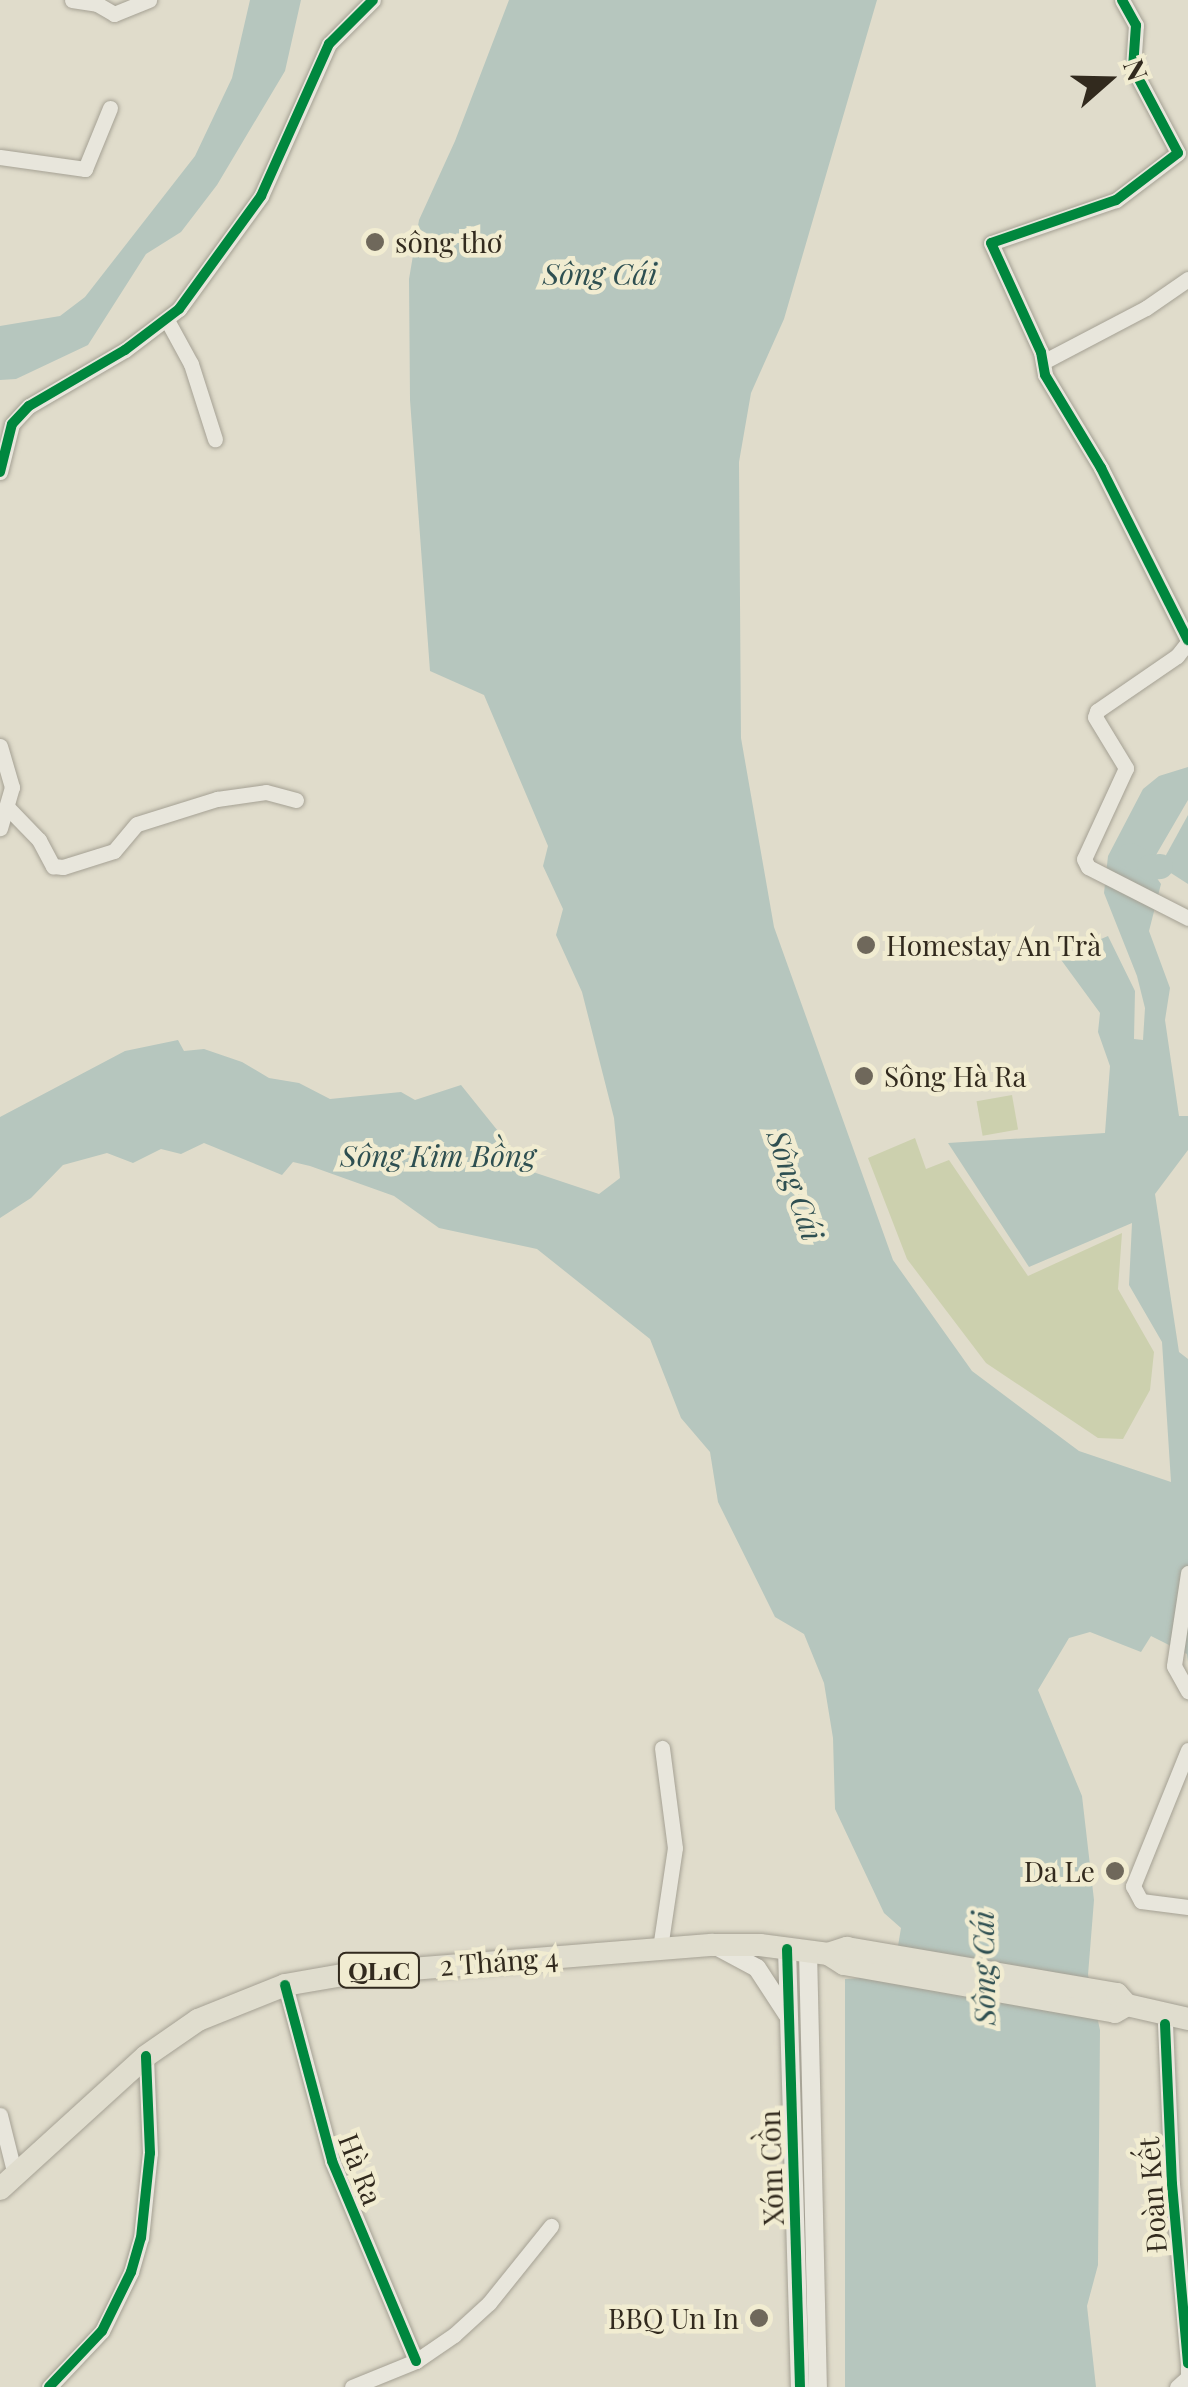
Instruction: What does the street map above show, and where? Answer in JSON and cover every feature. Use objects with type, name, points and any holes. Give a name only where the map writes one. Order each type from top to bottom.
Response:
[{"type":"main road","name":"2 Tháng 4","points":[[8,2182],[146,2056],[216,2010],[285,1985],[382,1970],[713,1945],[808,1951],[847,1948],[1122,2000],[1176,2021]]},
{"type":"street","points":[[72,0],[97,4],[114,14],[149,0]]},
{"type":"street","points":[[0,472],[12,424],[29,406],[167,320],[245,223],[329,44],[374,0]]},
{"type":"street","points":[[1122,0],[1136,25],[1134,68],[1188,168]]},
{"type":"street","points":[[0,157],[85,170],[110,108]]},
{"type":"street","points":[[1178,153],[1116,200],[991,243],[1044,362],[1046,375],[1101,468],[1188,641],[1177,656],[1096,711],[1095,717],[1126,768],[1085,854],[1085,864],[1188,918]]},
{"type":"street","points":[[1044,362],[1146,308],[1188,278]]},
{"type":"street","points":[[167,320],[192,364],[215,440]]},
{"type":"street","points":[[0,746],[12,787],[9,809],[0,828]]},
{"type":"street","points":[[9,809],[39,840],[53,866],[63,866],[114,851],[137,824],[217,799],[266,792],[296,800]]},
{"type":"street","points":[[1188,1573],[1174,1666],[1188,1692]]},
{"type":"street","points":[[660,1948],[675,1848],[662,1748]]},
{"type":"street","points":[[1188,1750],[1150,1838],[1133,1892],[1141,1901],[1188,1907]]},
{"type":"street","points":[[713,1945],[757,1968],[790,2019]]},
{"type":"street","name":"Xóm Cồn","points":[[800,2387],[790,2019],[808,1951]]},
{"type":"street","name":"Xóm Cồn","points":[[808,1951],[818,2387]]},
{"type":"street","name":"Hà Ra","points":[[285,1985],[332,2161],[416,2362]]},
{"type":"street","name":"Đoàn Kết","points":[[1176,2021],[1172,2184],[1188,2365],[1188,2378],[1176,2387]]},
{"type":"street","points":[[50,2387],[88,2350],[114,2312],[136,2255],[150,2153],[146,2056]]},
{"type":"street","points":[[0,2115],[8,2182]]},
{"type":"street","points":[[352,2387],[416,2362],[489,2303],[551,2226]]},
{"type":"green space","points":[[1012,1095],[1018,1129],[983,1136],[977,1101]]},
{"type":"green space","points":[[915,1138],[926,1169],[949,1160],[1028,1276],[1122,1233],[1118,1289],[1154,1352],[1150,1390],[1123,1439],[1098,1438],[986,1363],[907,1259],[868,1158]]},
{"type":"water","points":[[250,0],[301,0],[285,71],[217,185],[181,232],[146,254],[88,345],[16,379],[0,380],[0,326],[60,316],[85,297],[195,156],[232,78]]},
{"type":"water","name":"Sông Cái","points":[[509,0],[877,0],[784,319],[751,393],[739,462],[741,738],[774,927],[893,1260],[972,1371],[1079,1451],[1171,1482],[1162,1342],[1129,1285],[1132,1223],[1029,1267],[948,1143],[1105,1133],[1110,1066],[1098,1032],[1100,1013],[1059,957],[1108,936],[1135,991],[1134,1039],[1143,1040],[1145,1008],[1137,976],[1104,893],[1108,856],[1143,789],[1159,776],[1188,767],[1188,800],[1149,867],[1161,884],[1149,931],[1170,988],[1165,1020],[1179,1116],[1188,1116],[1188,1150],[1155,1194],[1179,1352],[1188,1359],[1188,1662],[1187,1654],[1151,1636],[1141,1652],[1090,1632],[1069,1638],[1038,1690],[1082,1796],[1094,1900],[1088,1975],[1100,2030],[1098,2265],[1087,2306],[1096,2387],[845,2387],[845,1979],[893,1976],[901,1928],[884,1913],[835,1809],[833,1738],[824,1683],[804,1634],[775,1617],[718,1502],[710,1452],[681,1418],[650,1339],[537,1249],[439,1228],[394,1196],[310,1166],[293,1162],[282,1175],[204,1143],[181,1154],[161,1149],[133,1163],[107,1153],[63,1165],[31,1198],[0,1218],[0,1117],[125,1051],[178,1040],[184,1051],[204,1049],[242,1062],[269,1078],[299,1083],[330,1099],[401,1092],[415,1100],[461,1085],[530,1171],[599,1194],[620,1178],[614,1118],[582,992],[556,935],[563,909],[543,866],[548,846],[484,695],[430,671],[410,400],[409,279],[419,220],[455,141]]},
{"type":"water","points":[[1188,815],[1188,884],[1160,866]]},
{"type":"waterway","points":[[1130,855],[1149,867],[1160,866]]},
{"type":"cycle path","points":[[0,472],[12,424],[29,406],[125,350],[179,309],[261,196],[329,44],[373,0]]},
{"type":"cycle path","points":[[1122,0],[1136,25],[1133,68],[1178,153],[1116,200],[991,243],[1041,352],[1045,375],[1101,468],[1188,640]]},
{"type":"cycle path","points":[[787,1949],[800,2387]]},
{"type":"cycle path","points":[[285,1985],[332,2161],[416,2361]]},
{"type":"cycle path","points":[[1165,2024],[1172,2184],[1188,2363]]},
{"type":"cycle path","points":[[49,2387],[102,2331],[131,2272],[141,2238],[150,2153],[146,2056]]},
{"type":"place","name":"sông thơ","points":[[375,242]]},
{"type":"place","name":"Homestay An Trà","points":[[866,945]]},
{"type":"place","name":"Sông Hà Ra","points":[[864,1076]]},
{"type":"place","name":"Da Le","points":[[1115,1871]]},
{"type":"place","name":"BBQ Un In","points":[[759,2318]]},
{"type":"water label","name":"Sông Kim Bồng","points":[[438,1155]]}]
